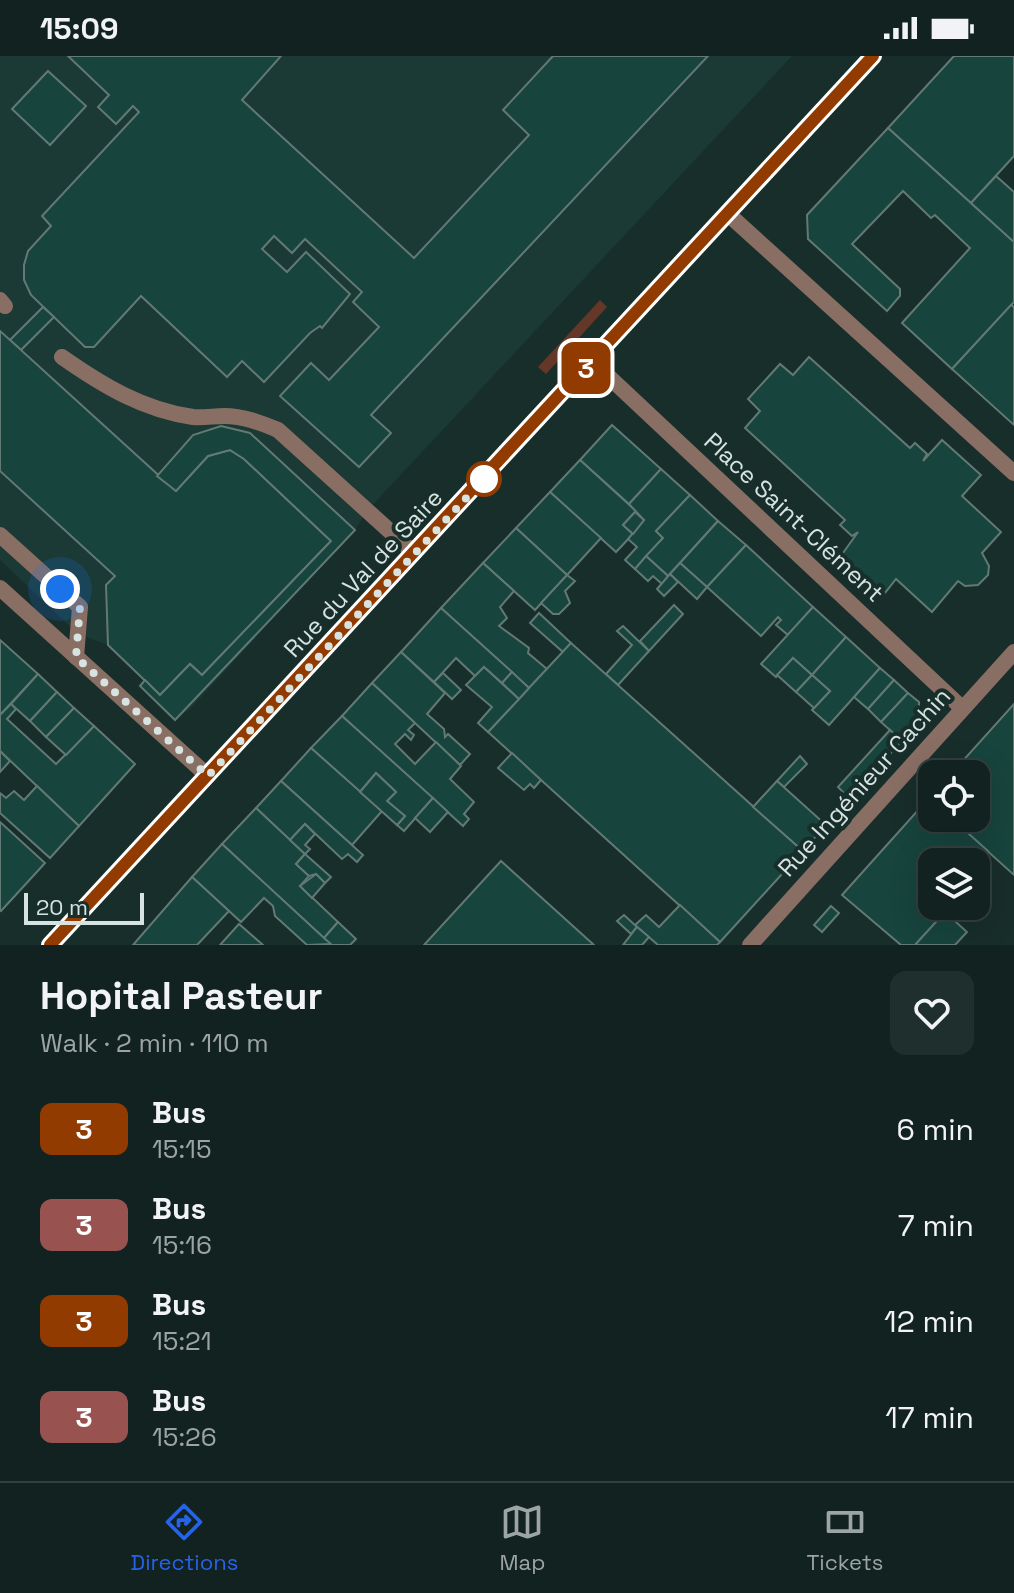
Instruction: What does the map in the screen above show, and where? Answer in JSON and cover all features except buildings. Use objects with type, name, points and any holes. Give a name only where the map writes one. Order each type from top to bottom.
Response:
[{"type":"main road","name":"Rue du Val de Saire","points":[[50,945],[873,56]]},
{"type":"street","points":[[727,213],[1014,473]]},
{"type":"street","points":[[62,357],[100,383],[138,402],[196,418],[250,419],[278,430],[414,553]]},
{"type":"street","name":"Place Saint-Clément","points":[[592,361],[962,708]]},
{"type":"street","points":[[0,535],[80,607],[76,657]]},
{"type":"street","points":[[0,588],[208,776]]},
{"type":"street","name":"Rue Ingénieur Cachin","points":[[750,945],[1014,652]]},
{"type":"shaded area","points":[[0,56],[792,56],[367,511],[355,530],[190,709],[175,720],[140,686],[145,680],[108,645],[78,634],[0,560]]},
{"type":"shaded area","points":[[600,300],[607,307],[546,374],[538,367]]},
{"type":"bus line","name":"3","points":[[50,945],[873,56]]},
{"type":"route","points":[[60,589],[80,607],[76,657],[208,776],[484,479]]}]
